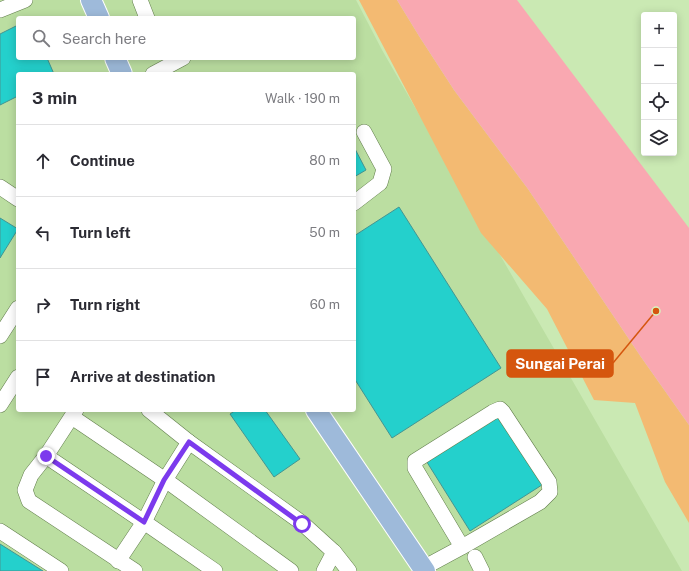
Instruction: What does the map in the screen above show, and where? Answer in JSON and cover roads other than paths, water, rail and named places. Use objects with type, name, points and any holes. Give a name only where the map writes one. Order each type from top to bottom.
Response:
[{"type":"main road","points":[[91,0],[97,16]]},
{"type":"main road","points":[[117,60],[121,72]]},
{"type":"main road","points":[[317,412],[424,570]]},
{"type":"street","points":[[0,10],[25,0]]},
{"type":"street","points":[[140,0],[146,16]]},
{"type":"street","points":[[160,66],[178,60]]},
{"type":"street","points":[[356,202],[380,183],[384,169],[364,132]]},
{"type":"street","points":[[0,188],[16,198]]},
{"type":"street","points":[[0,336],[16,311]]},
{"type":"street","points":[[0,405],[16,380]]},
{"type":"street","points":[[424,570],[462,548],[540,502],[550,492],[550,482],[500,409],[415,461],[415,468],[462,548]]},
{"type":"street","points":[[152,412],[189,442],[302,524],[334,552],[349,571]]},
{"type":"street","points":[[135,571],[29,501],[25,490],[31,476],[74,414],[291,571]]},
{"type":"street","points":[[118,561],[144,522],[164,480],[189,442]]},
{"type":"street","points":[[46,456],[215,571]]},
{"type":"street","points":[[0,532],[61,571]]},
{"type":"street","points":[[324,571],[334,552]]},
{"type":"street","points":[[475,557],[482,571]]},
{"type":"place","name":"Sungai Perai","points":[[656,311]]}]
